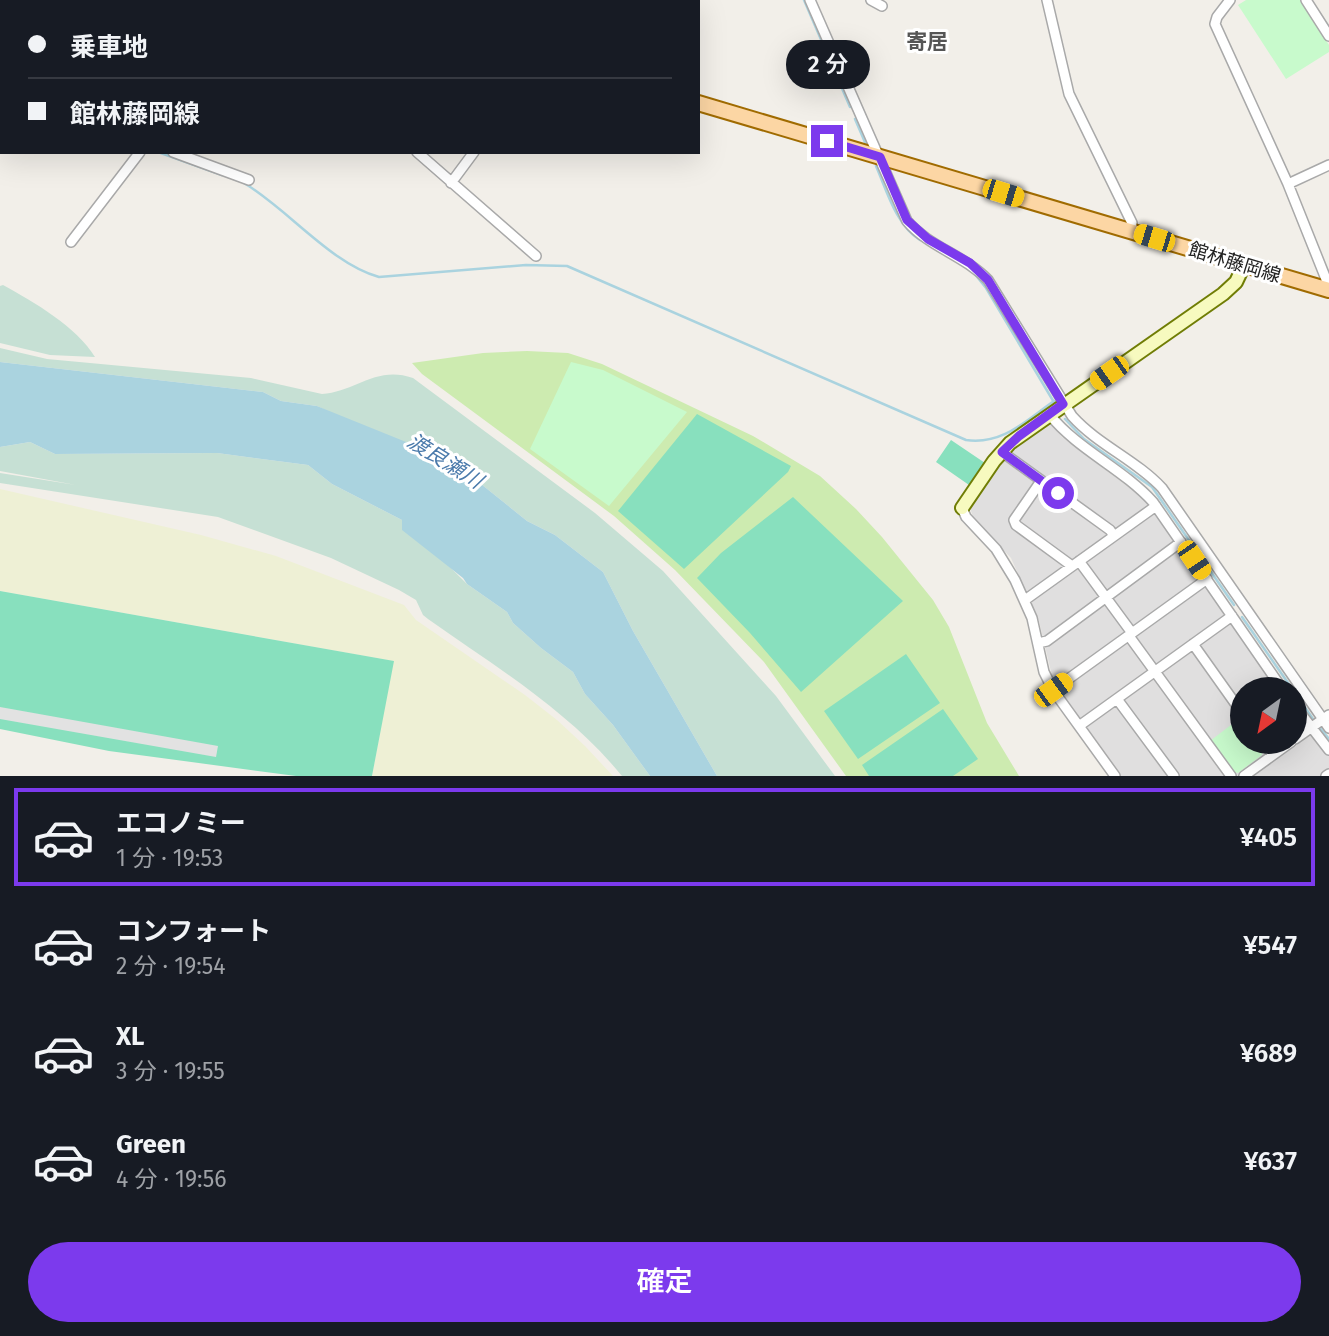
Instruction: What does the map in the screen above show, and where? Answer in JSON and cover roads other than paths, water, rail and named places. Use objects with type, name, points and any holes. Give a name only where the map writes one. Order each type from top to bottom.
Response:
[{"type":"main road","name":"館林藤岡線","points":[[700,104],[1327,290]]},
{"type":"street","points":[[810,0],[907,220],[928,239],[970,263],[988,280],[1072,416],[1162,488],[1326,717],[1329,728]]},
{"type":"street","points":[[871,0],[882,6]]},
{"type":"street","points":[[1047,0],[1069,94],[1132,223],[1131,231]]},
{"type":"street","points":[[1230,0],[1215,24],[1288,184],[1326,279],[1327,290]]},
{"type":"street","points":[[1306,0],[1329,36]]},
{"type":"street","points":[[71,242],[138,154]]},
{"type":"street","points":[[178,154],[248,180]]},
{"type":"street","points":[[419,154],[536,256]]},
{"type":"street","points":[[451,183],[473,154]]},
{"type":"street","points":[[1288,184],[1329,165]]},
{"type":"street","points":[[1115,776],[1053,690],[1044,672],[1025,600],[1004,560],[966,517],[962,508],[1002,452],[1019,436],[1223,294],[1236,282],[1244,265]]},
{"type":"street","points":[[1049,414],[1068,436],[1139,487],[1156,506],[1274,677]]},
{"type":"street","points":[[1002,452],[1110,530],[1114,536]]},
{"type":"street","points":[[1041,481],[1014,520],[1016,525],[1075,564],[1106,597],[1155,671],[1231,776]]},
{"type":"street","points":[[1025,600],[1156,506]]},
{"type":"street","points":[[1038,643],[1046,641],[1181,541]]},
{"type":"street","points":[[1053,690],[1207,579]]},
{"type":"street","points":[[1079,726],[1232,616]]},
{"type":"street","points":[[1193,644],[1230,696]]},
{"type":"street","points":[[1117,699],[1174,776]]},
{"type":"street","points":[[1307,730],[1326,717]]},
{"type":"street","points":[[1307,724],[1329,750]]},
{"type":"street","points":[[1244,776],[1273,755]]},
{"type":"water","points":[[0,362],[263,392],[281,401],[317,406],[416,446],[476,480],[527,521],[555,535],[603,572],[633,631],[717,776],[650,776],[613,725],[585,694],[573,672],[513,623],[507,612],[467,584],[402,530],[402,520],[332,484],[308,465],[217,453],[55,454],[30,442],[0,447]]},
{"type":"waterway","points":[[804,0],[850,107]]},
{"type":"waterway","points":[[855,119],[867,147]]},
{"type":"waterway","points":[[164,154],[222,175]]},
{"type":"waterway","points":[[876,166],[898,217],[920,240]]},
{"type":"waterway","points":[[244,183],[344,260],[379,277],[526,265],[567,266],[966,440],[979,441],[1002,435],[1054,401]]},
{"type":"waterway","points":[[974,273],[986,288],[1055,404]]},
{"type":"waterway","points":[[1065,419],[1084,439],[1152,487],[1234,605]]},
{"type":"waterway","points":[[1242,617],[1284,677]]},
{"type":"waterway","points":[[1307,710],[1315,722]]},
{"type":"waterway","points":[[1320,728],[1329,739]]},
{"type":"district","name":"寄居","points":[[927,42]]},
{"type":"water label","name":"渡良瀬川","points":[[445,461]]}]
